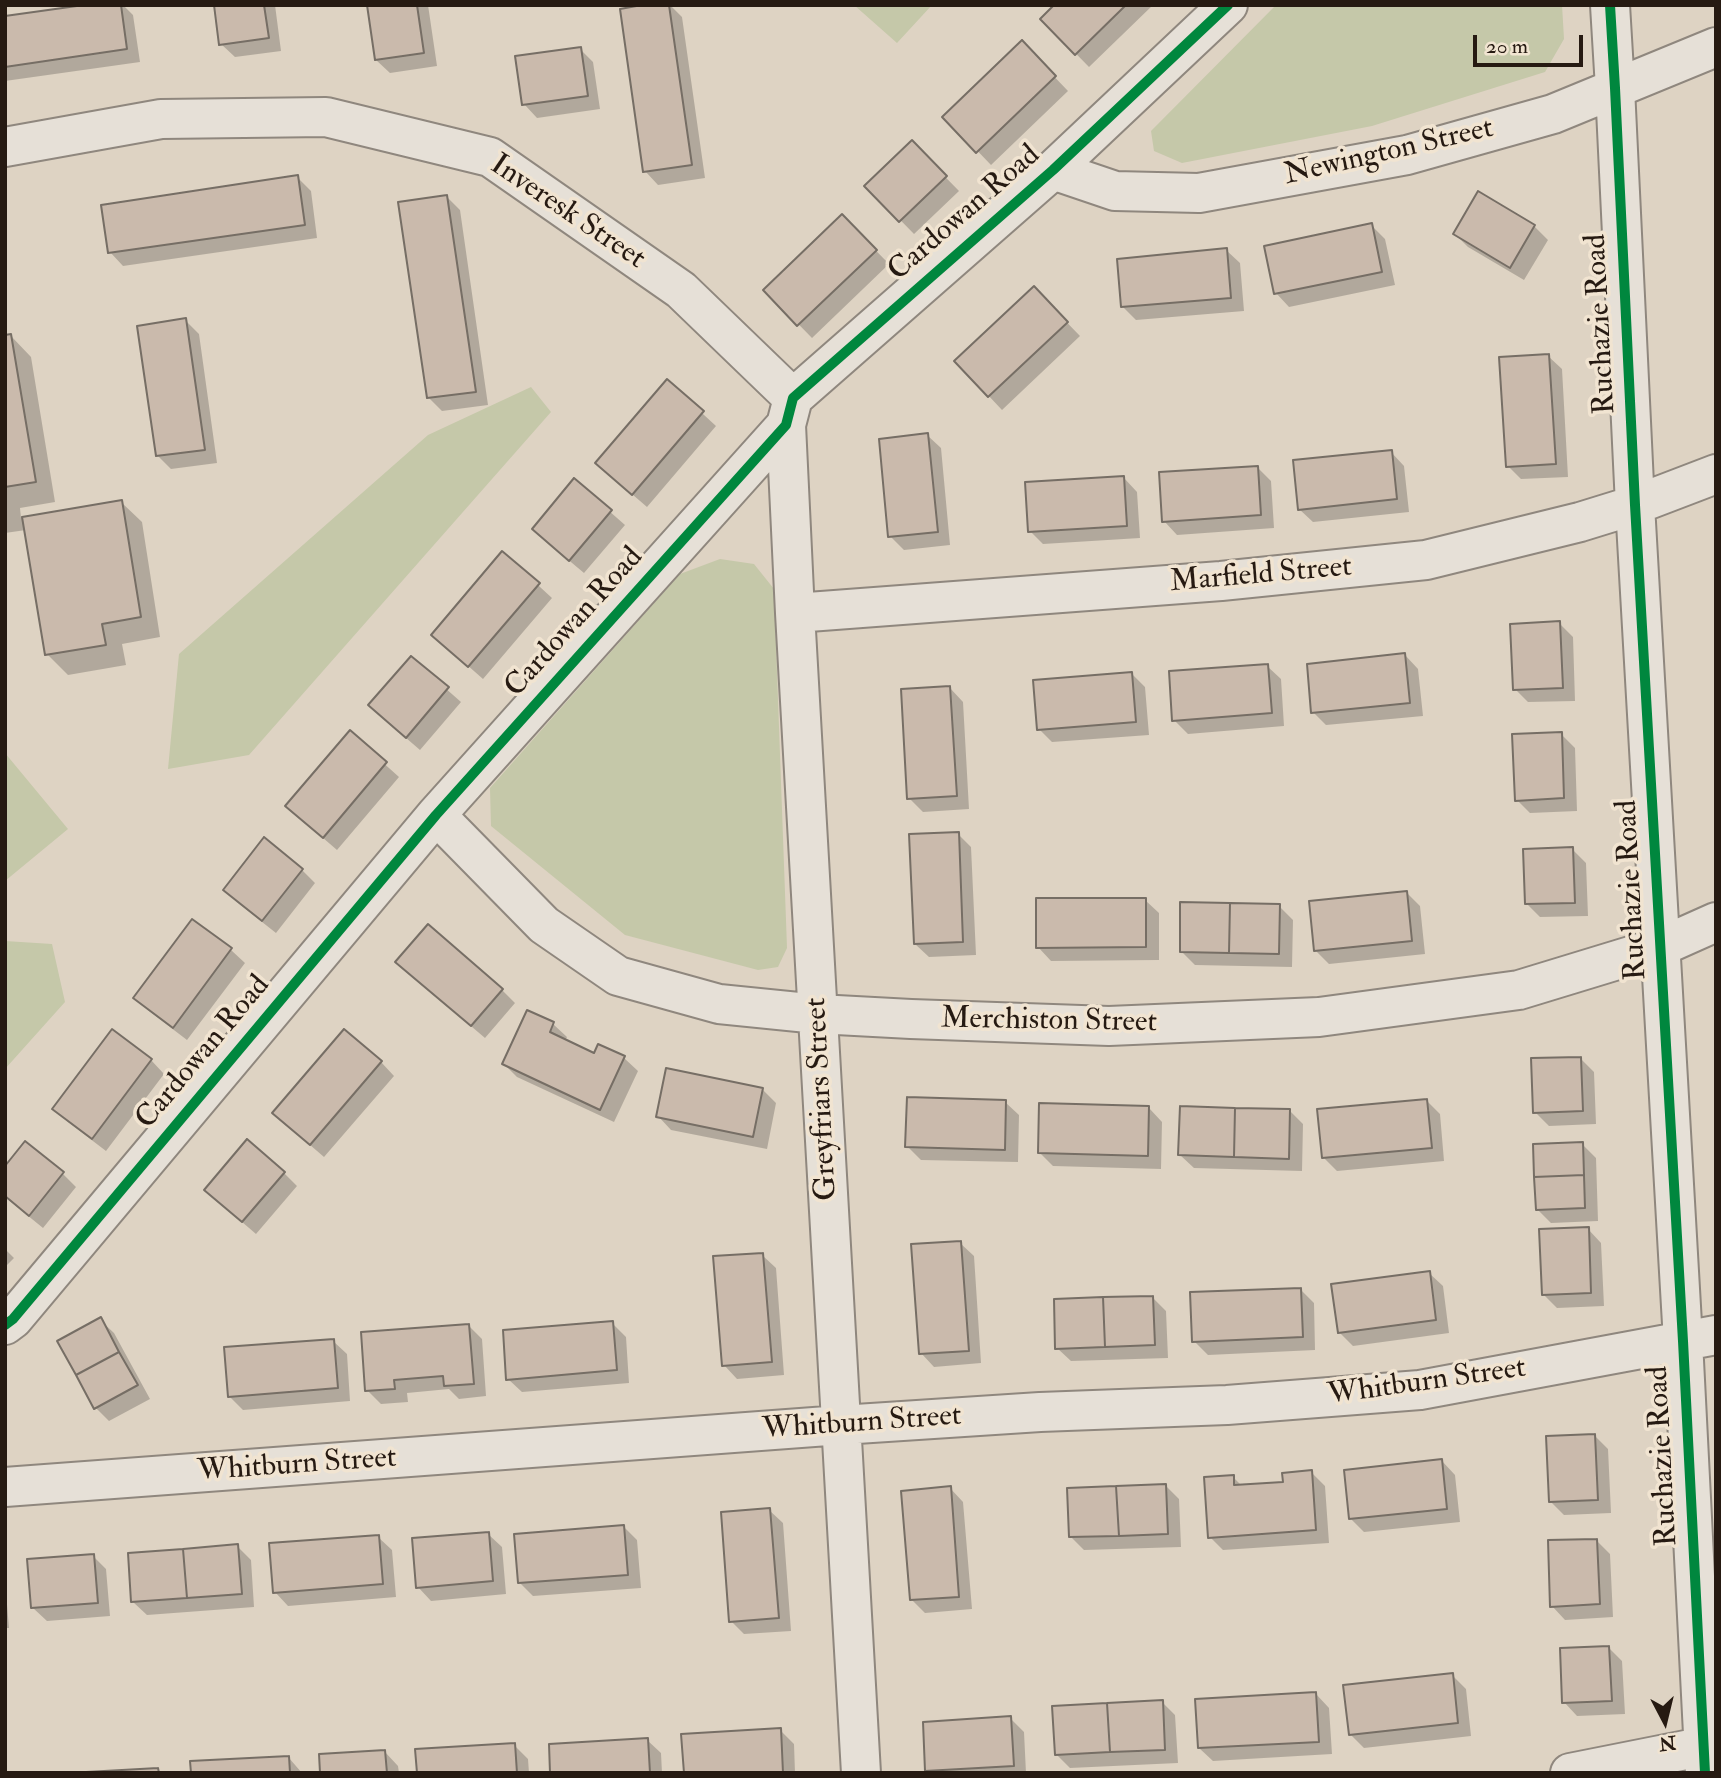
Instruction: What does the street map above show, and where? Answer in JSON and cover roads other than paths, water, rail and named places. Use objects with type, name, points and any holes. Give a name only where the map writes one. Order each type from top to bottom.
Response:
[{"type":"street","name":"Cardowan Road","points":[[5,1325],[13,1319],[436,815],[790,411],[1228,5]]},
{"type":"street","name":"Ruchazie Road","points":[[1610,5],[1660,947],[1699,1338],[1708,1754]]},
{"type":"street","name":"Newington Street","points":[[1053,170],[1115,191],[1199,193],[1407,155],[1553,114],[1716,47]]},
{"type":"street","name":"Inveresk Street","points":[[5,147],[161,119],[326,117],[490,157],[681,290],[790,411]]},
{"type":"street","name":"Greyfriars Street","points":[[790,411],[795,613],[861,1773]]},
{"type":"street","name":"Marfield Street","points":[[795,613],[1221,582],[1426,560],[1580,523],[1716,474]]},
{"type":"street","name":"Merchiston Street","points":[[436,815],[544,925],[618,976],[719,1004],[818,1014],[1109,1026],[1319,1017],[1519,990],[1660,947],[1716,922]]},
{"type":"street","name":"Whitburn Street","points":[[5,1487],[841,1425],[1040,1412],[1227,1405],[1420,1390],[1699,1338]]},
{"type":"street","points":[[1570,1773],[1708,1754]]}]
